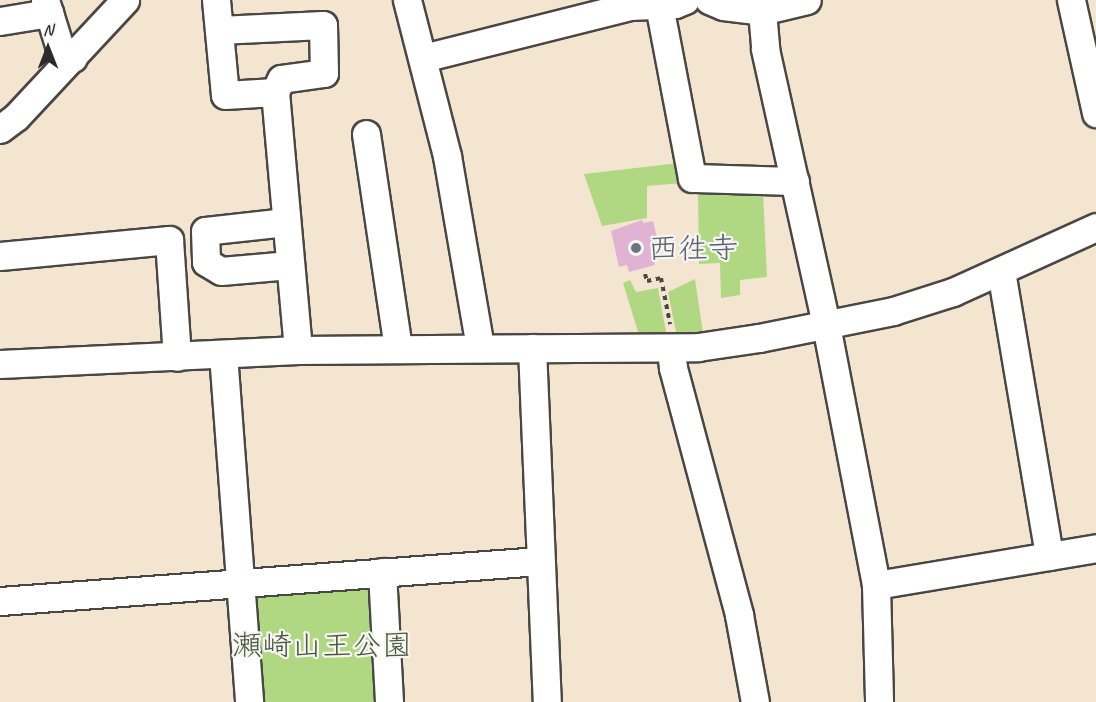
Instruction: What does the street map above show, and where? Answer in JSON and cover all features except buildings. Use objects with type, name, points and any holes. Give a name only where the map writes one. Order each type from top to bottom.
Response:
[{"type":"street","points":[[0,129],[16,117],[125,0]]},
{"type":"street","points":[[216,0],[225,95],[275,92]]},
{"type":"street","points":[[407,0],[447,156],[480,348]]},
{"type":"street","points":[[709,0],[723,6],[762,11],[807,0]]},
{"type":"street","points":[[1071,0],[1096,113]]},
{"type":"street","points":[[423,58],[630,6],[672,3],[692,178],[795,181]]},
{"type":"street","points":[[0,21],[47,7],[59,45],[73,58]]},
{"type":"street","points":[[762,11],[765,49],[826,325],[876,585],[879,702]]},
{"type":"street","points":[[219,30],[322,25],[324,73],[281,79],[275,92],[298,350]]},
{"type":"street","points":[[366,134],[398,348]]},
{"type":"street","points":[[286,222],[205,231],[206,262],[221,271],[290,265]]},
{"type":"street","points":[[0,364],[298,350],[673,348],[759,338],[893,311],[953,292],[1096,227]]},
{"type":"street","points":[[0,256],[169,240],[177,357]]},
{"type":"street","points":[[1001,271],[1049,556]]},
{"type":"street","points":[[532,348],[548,702]]},
{"type":"street","points":[[673,348],[673,368],[739,615],[755,702]]},
{"type":"street","points":[[223,354],[249,702]]},
{"type":"street","points":[[876,585],[1096,548]]},
{"type":"street","points":[[0,601],[540,561]]},
{"type":"street","points":[[382,572],[389,702]]},
{"type":"path","points":[[645,274],[647,281],[661,278],[673,348]]},
{"type":"green space","points":[[679,163],[683,183],[647,186],[647,218],[602,226],[584,174]]},
{"type":"green space","points":[[698,191],[763,193],[767,277],[740,280],[740,295],[721,298],[720,263],[699,264]]},
{"type":"green space","points":[[695,279],[703,333],[677,337],[668,292]]},
{"type":"green space","points":[[630,280],[636,292],[658,288],[667,337],[640,338],[623,283]]},
{"type":"green space","name":"瀬崎山王公園","points":[[372,585],[383,702],[258,702],[250,601],[257,590]]},
{"type":"place","name":"西徃寺","points":[[636,248]]}]
